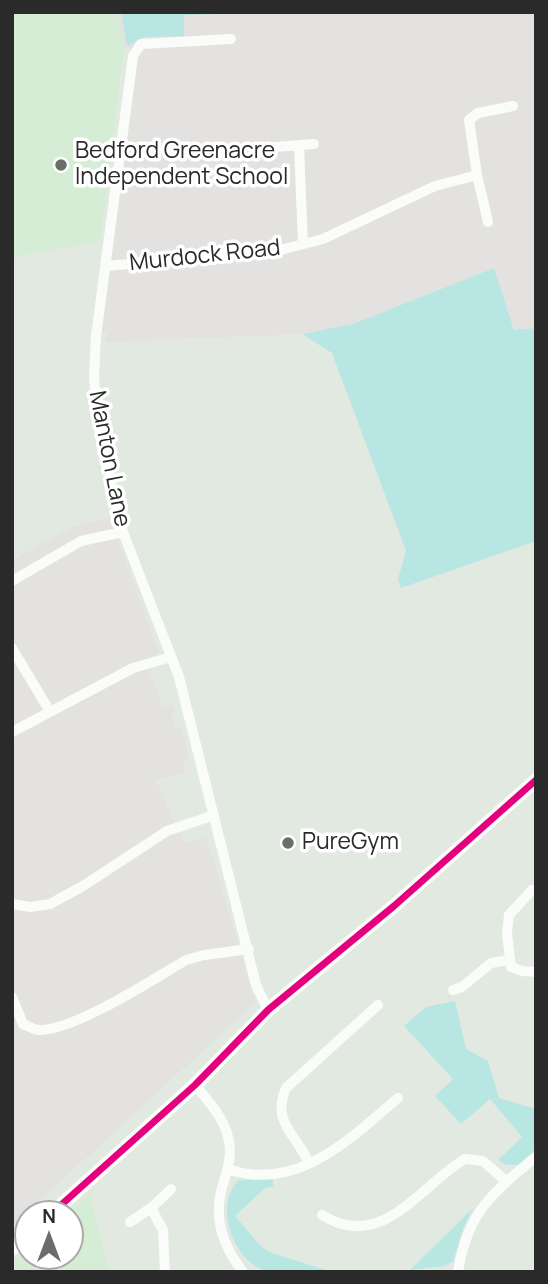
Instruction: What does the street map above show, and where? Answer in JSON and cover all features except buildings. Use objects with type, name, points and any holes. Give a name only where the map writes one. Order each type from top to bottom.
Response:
[{"type":"street","name":"Manton Lane","points":[[231,39],[141,44],[133,56],[96,336],[94,375],[102,446],[123,532],[179,677],[256,985],[268,1010]]},
{"type":"street","points":[[488,222],[477,175],[470,120],[478,113],[513,106]]},
{"type":"street","points":[[275,147],[314,144]]},
{"type":"street","name":"Murdock Road","points":[[299,146],[303,244]]},
{"type":"street","name":"Murdock Road","points":[[107,266],[280,250],[323,239],[435,186],[477,175]]},
{"type":"street","points":[[12,581],[81,541],[123,532]]},
{"type":"street","points":[[12,648],[50,710]]},
{"type":"street","points":[[12,732],[133,668],[171,657]]},
{"type":"street","points":[[67,1200],[195,1085],[268,1010],[394,906],[536,780]]},
{"type":"street","points":[[12,904],[30,907],[50,904],[167,831],[214,815]]},
{"type":"street","points":[[532,890],[509,915],[509,960],[511,967],[536,972]]},
{"type":"street","points":[[12,997],[23,1024],[35,1030],[46,1029],[80,1019],[186,960],[248,949]]},
{"type":"street","points":[[453,990],[462,987],[491,963],[509,960]]},
{"type":"street","points":[[309,1163],[282,1118],[279,1107],[282,1097],[286,1088],[378,1005]]},
{"type":"street","points":[[195,1085],[222,1120],[230,1148],[218,1209],[225,1245],[243,1272]]},
{"type":"street","points":[[228,1169],[240,1173],[279,1174],[324,1158],[341,1147],[398,1098]]},
{"type":"street","points":[[458,1272],[463,1245],[476,1214],[506,1181],[536,1157]]},
{"type":"street","points":[[322,1215],[333,1222],[348,1226],[377,1223],[393,1216],[465,1159],[483,1161],[506,1181]]},
{"type":"street","points":[[130,1222],[151,1208],[171,1189]]},
{"type":"street","points":[[151,1208],[163,1230],[165,1272]]},
{"type":"shaded area","name":"Bedford Greenacre Independent School","points":[[12,12],[117,12],[124,48],[100,241],[12,257]]},
{"type":"shaded area","points":[[117,12],[536,12],[536,328],[514,330],[494,268],[353,324],[302,334],[105,342],[107,333],[102,332],[138,57],[146,48],[124,48]]},
{"type":"shaded area","points":[[121,12],[229,14],[184,15],[184,36],[143,37],[127,46]]},
{"type":"shaded area","points":[[494,268],[514,330],[536,328],[536,541],[401,588],[398,579],[406,551],[332,353],[302,334],[353,324]]},
{"type":"shaded area","points":[[110,517],[158,652],[150,673],[163,708],[174,705],[172,720],[174,726],[182,728],[189,757],[183,763],[186,772],[156,780],[184,843],[205,838],[255,1003],[40,1200],[14,1200],[12,1226],[12,560],[75,526]]},
{"type":"shaded area","points":[[455,1001],[466,1049],[488,1061],[499,1098],[536,1109],[536,1149],[518,1165],[506,1165],[498,1160],[522,1137],[490,1099],[461,1124],[435,1096],[453,1079],[404,1026],[426,1007]]},
{"type":"shaded area","points":[[273,1179],[273,1187],[265,1188],[235,1216],[269,1252],[332,1272],[290,1274],[266,1271],[244,1256],[236,1244],[227,1217],[231,1190],[239,1180]]},
{"type":"shaded area","points":[[90,1194],[109,1272],[12,1272],[14,1262],[14,1270],[84,1270],[83,1200]]},
{"type":"shaded area","points":[[473,1208],[453,1261],[445,1266],[410,1270]]},
{"type":"transit line","points":[[67,1200],[195,1085],[268,1010],[394,906],[536,780]]},
{"type":"place","name":"Bedford Greenacre Independent School","points":[[61,165]]},
{"type":"place","name":"PureGym","points":[[288,843]]}]
